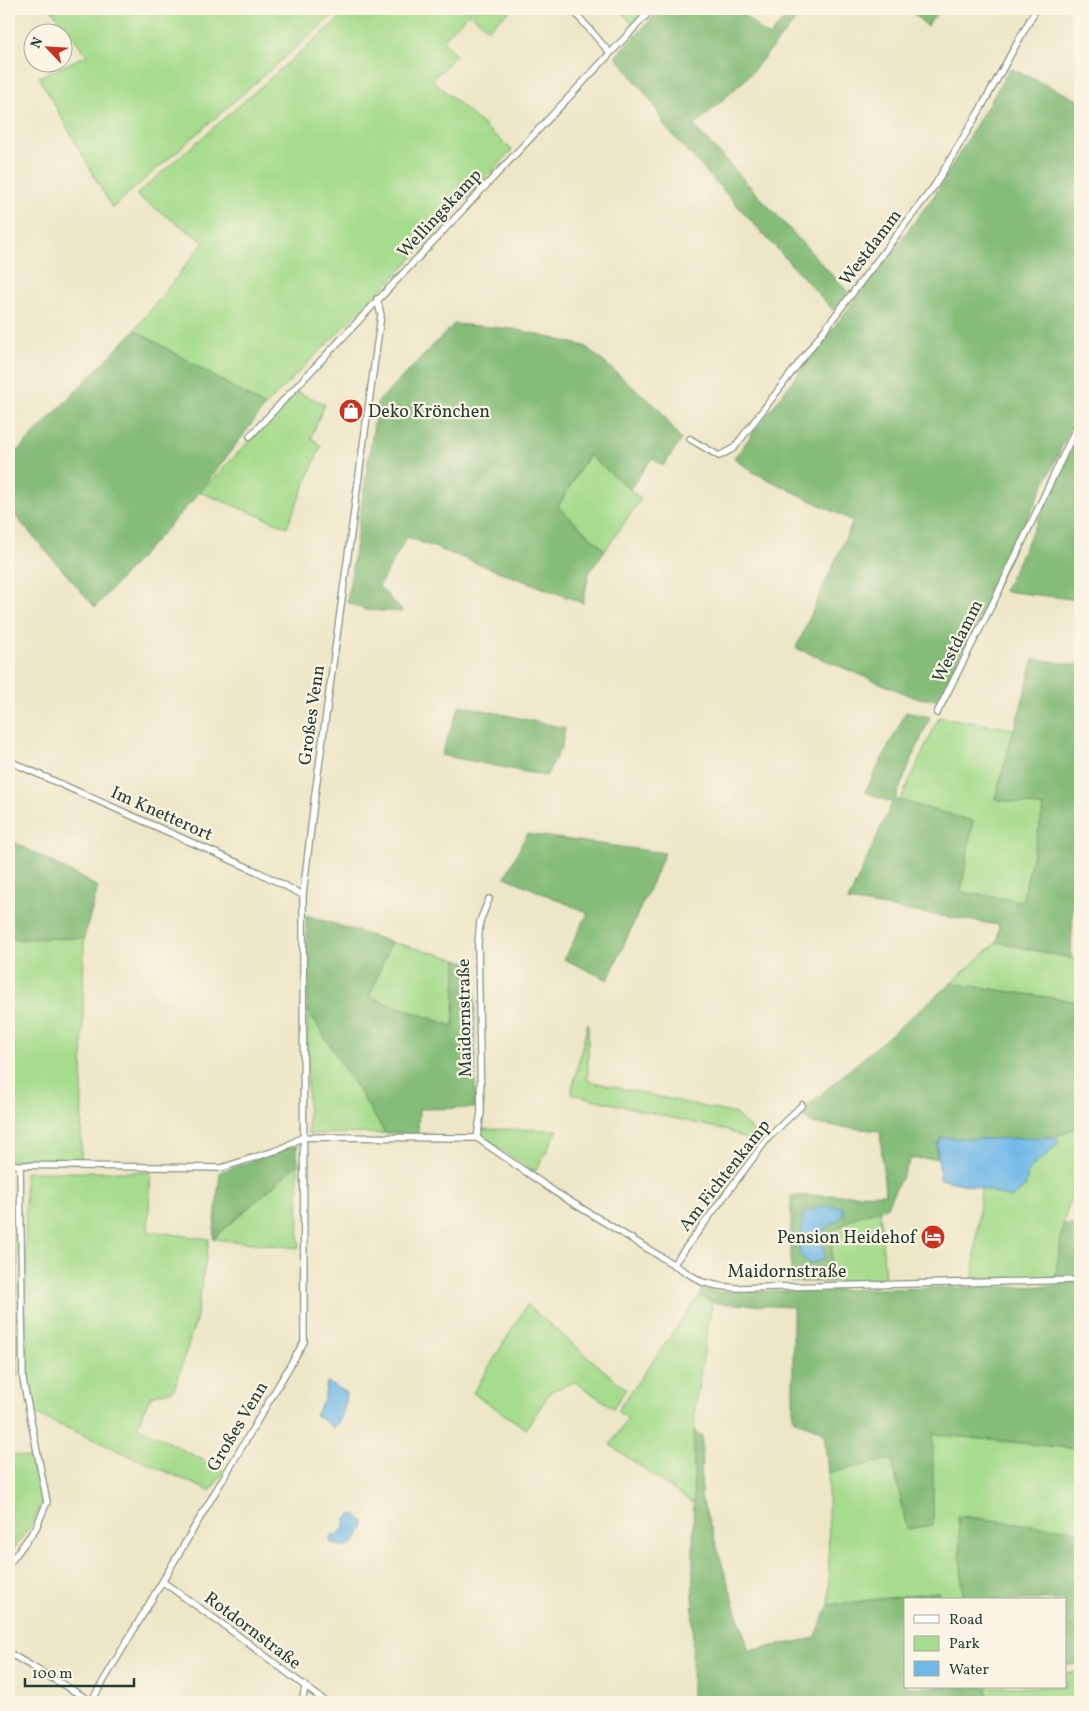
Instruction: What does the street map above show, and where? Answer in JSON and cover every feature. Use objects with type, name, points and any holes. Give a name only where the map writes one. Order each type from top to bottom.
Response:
[{"type":"street","points":[[572,9],[610,53]]},
{"type":"street","name":"Wellingskamp","points":[[250,436],[652,9]]},
{"type":"street","name":"Westdamm","points":[[690,439],[719,456],[734,448],[935,185],[981,108],[1036,9]]},
{"type":"street","name":"Großes Venn","points":[[9,1653],[91,1702],[304,1342],[303,895],[316,783],[381,315],[377,300]]},
{"type":"street","name":"Westdamm","points":[[937,714],[997,595],[1080,420]]},
{"type":"street","name":"Im Knetterort","points":[[9,760],[258,872],[303,895]]},
{"type":"street","name":"Maidornstraße","points":[[489,899],[480,921],[478,944],[480,1112],[477,1138],[556,1192],[702,1282],[736,1288],[1080,1280]]},
{"type":"street","name":"Am Fichtenkamp","points":[[673,1265],[768,1138],[802,1105]]},
{"type":"street","points":[[9,1165],[221,1168],[282,1149],[304,1137],[477,1138]]},
{"type":"street","points":[[9,1564],[36,1528],[47,1502],[23,1380],[20,1165]]},
{"type":"street","name":"Rotdornstraße","points":[[163,1582],[326,1702]]},
{"type":"street","points":[[302,1702],[305,1688]]},
{"type":"green space","points":[[51,9],[340,9],[112,208],[39,77],[50,72],[72,72],[72,62],[87,55],[72,36],[72,22],[61,22]]},
{"type":"green space","points":[[350,9],[512,9],[488,29],[470,13],[443,40],[456,56],[432,80],[512,150],[400,271],[265,406],[135,330],[204,242],[136,195]]},
{"type":"green space","points":[[619,9],[646,9],[632,24]]},
{"type":"green space","points":[[661,9],[737,9],[769,37],[793,9],[805,9],[746,79],[694,126],[848,292],[834,311],[666,128],[654,105],[616,56]]},
{"type":"green space","points":[[908,9],[941,9],[927,26]]},
{"type":"green space","points":[[1010,68],[1080,101],[1080,408],[994,590],[938,700],[916,698],[796,648],[853,521],[753,472],[734,458],[934,196]]},
{"type":"green space","points":[[454,324],[514,329],[585,346],[659,409],[681,440],[663,466],[652,458],[630,489],[588,455],[558,507],[605,550],[589,573],[583,603],[407,537],[379,586],[403,612],[365,610],[347,602],[377,403]]},
{"type":"green space","points":[[135,330],[265,406],[200,492],[95,607],[9,509],[9,460]]},
{"type":"green space","points":[[297,392],[325,404],[311,437],[321,446],[287,527],[200,492]]},
{"type":"green space","points":[[1080,433],[1080,600],[1004,591]]},
{"type":"green space","points":[[589,454],[641,499],[605,550],[558,507]]},
{"type":"green space","points":[[1080,655],[1080,863],[1074,870],[1071,958],[997,942],[999,925],[848,901],[892,803],[865,792],[906,712],[930,717],[895,799],[973,821],[961,892],[1022,901],[1044,807],[995,799],[1034,659],[1078,665]]},
{"type":"green space","points":[[460,705],[565,728],[562,746],[546,776],[441,755]]},
{"type":"green space","points":[[939,717],[1014,729],[995,799],[1045,807],[1022,902],[961,892],[972,821],[900,801]]},
{"type":"green space","points":[[527,834],[665,853],[608,980],[564,959],[588,913],[505,877]]},
{"type":"green space","points":[[9,839],[98,887],[84,938],[9,939]]},
{"type":"green space","points":[[306,915],[391,942],[369,997],[453,1026],[457,959],[475,965],[475,1108],[419,1109],[418,1133],[385,1133],[307,1009]]},
{"type":"green space","points":[[84,938],[81,1162],[9,1161],[9,939]]},
{"type":"green space","points":[[391,942],[457,959],[453,1026],[369,997]]},
{"type":"green space","points":[[997,942],[1080,960],[1080,1002],[951,983]]},
{"type":"green space","points":[[951,983],[1080,1002],[1080,1126],[1055,1137],[941,1138],[937,1145],[937,1158],[911,1159],[886,1208],[855,1217],[832,1232],[831,1282],[791,1282],[791,1196],[885,1194],[880,1131],[813,1124],[799,1113]]},
{"type":"green space","points":[[307,1009],[385,1133],[308,1134]]},
{"type":"green space","points":[[588,1023],[588,1081],[736,1114],[756,1134],[751,1142],[729,1131],[571,1094]]},
{"type":"green space","points":[[1080,1126],[1080,1163],[1063,1225],[1056,1277],[973,1278],[981,1188],[1011,1198],[1026,1186],[1028,1170],[1059,1142],[1055,1137]]},
{"type":"green space","points":[[482,1129],[558,1130],[535,1172],[481,1136]]},
{"type":"green space","points":[[297,1145],[298,1164],[213,1239],[220,1172]]},
{"type":"green space","points":[[298,1164],[299,1248],[213,1239]]},
{"type":"green space","points":[[25,1172],[151,1172],[148,1231],[209,1239],[196,1320],[174,1390],[151,1396],[137,1426],[224,1471],[210,1491],[35,1414],[27,1382]]},
{"type":"green space","points":[[880,1210],[885,1281],[831,1282],[832,1232],[855,1217]]},
{"type":"green space","points":[[1080,1224],[1080,1449],[933,1434],[933,1525],[907,1529],[892,1459],[828,1473],[824,1432],[793,1419],[793,1307],[715,1303],[700,1295],[703,1288],[719,1292],[1054,1286],[1063,1225]]},
{"type":"green space","points":[[18,1236],[18,1377],[9,1377],[9,1237]]},
{"type":"green space","points":[[700,1295],[712,1302],[695,1407],[694,1504],[610,1445],[628,1419],[617,1411]]},
{"type":"green space","points":[[527,1305],[626,1389],[613,1408],[575,1382],[551,1391],[526,1429],[473,1393]]},
{"type":"green space","points":[[694,1431],[702,1436],[701,1496],[749,1651],[815,1638],[829,1605],[938,1592],[938,1598],[904,1598],[904,1688],[987,1688],[987,1702],[687,1702],[692,1698]]},
{"type":"green space","points":[[932,1434],[1080,1449],[1080,1531],[959,1516],[963,1598],[938,1598],[938,1592],[829,1605],[828,1473],[892,1459],[907,1528],[933,1525]]},
{"type":"green space","points":[[9,1454],[34,1459],[43,1501],[31,1526],[9,1555]]},
{"type":"green space","points":[[958,1516],[1080,1531],[1080,1664],[1066,1665],[1066,1598],[963,1598]]},
{"type":"green space","points":[[1080,1672],[1080,1702],[987,1702],[987,1688],[1066,1688],[1066,1673]]},
{"type":"water","points":[[1055,1137],[1059,1142],[1028,1170],[1026,1186],[1011,1198],[981,1188],[940,1179],[937,1145],[941,1138]]},
{"type":"water","points":[[821,1206],[842,1207],[844,1215],[824,1230],[824,1259],[809,1264],[799,1253],[803,1213]]},
{"type":"water","points":[[327,1382],[346,1392],[340,1420],[334,1428],[315,1415],[324,1399]]},
{"type":"water","points":[[353,1514],[358,1516],[364,1523],[363,1529],[360,1531],[356,1541],[349,1546],[340,1546],[330,1542],[332,1535],[337,1535],[343,1529],[346,1522],[345,1519]]},
{"type":"place","name":"Deko Krönchen","points":[[351,411]]},
{"type":"place","name":"Pension Heidehof","points":[[933,1237]]}]
